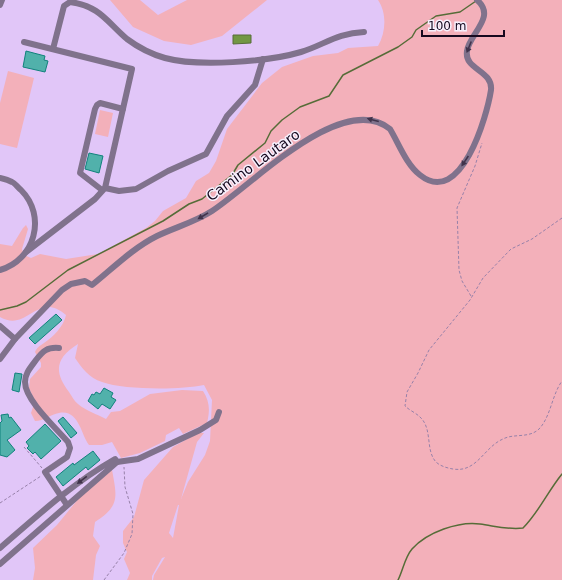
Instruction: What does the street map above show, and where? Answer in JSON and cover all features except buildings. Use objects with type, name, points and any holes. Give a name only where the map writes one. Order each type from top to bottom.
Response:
[{"type":"street","points":[[0,5],[2,0]]},
{"type":"street","name":"Camino Lautaro","points":[[15,339],[66,287],[85,281],[92,285],[149,241],[192,222],[213,210],[295,147],[320,133],[352,120],[370,119],[386,125],[390,129],[410,163],[424,178],[436,181],[452,177],[467,159],[476,143],[491,88],[487,76],[471,64],[467,55],[468,47],[484,17],[483,7],[477,0]]},
{"type":"street","points":[[53,49],[64,6],[70,2],[100,13],[133,43],[145,50],[166,58],[201,63],[263,59],[301,52],[339,35],[364,32]]},
{"type":"street","points":[[0,270],[13,264],[26,252],[95,199],[103,189],[132,69],[24,42]]},
{"type":"street","points":[[123,109],[100,103],[97,105],[96,109],[80,174],[103,189],[119,191],[136,189],[168,171],[206,154],[227,116],[254,85],[263,59]]},
{"type":"street","points":[[0,178],[13,182],[25,194],[33,210],[35,222],[34,235],[26,252]]},
{"type":"street","points":[[0,326],[15,339],[0,359]]},
{"type":"street","points":[[59,348],[50,347],[43,351],[30,368],[26,378],[26,386],[32,400],[68,442],[70,448],[67,457],[46,472],[68,505]]},
{"type":"street","points":[[0,548],[82,479],[118,461],[138,459],[200,430],[216,420],[219,412]]},
{"type":"street","points":[[0,564],[118,461]]},
{"type":"path","points":[[472,296],[462,281],[459,270],[457,208],[475,166],[482,142]]},
{"type":"path","points":[[562,218],[532,239],[511,249],[483,278],[472,296],[429,350],[407,392],[404,406],[420,417],[426,426],[432,454],[436,462],[445,468],[461,470],[473,465],[503,438],[536,432],[547,416],[555,390],[562,381]]},
{"type":"path","points":[[0,504],[46,472],[24,447]]},
{"type":"path","points":[[104,580],[124,553],[130,540],[133,527],[133,514],[126,487],[125,469],[118,461]]},
{"type":"shaded area","points":[[110,0],[140,0],[158,15],[187,0],[267,0],[222,36],[191,45],[164,41],[133,27]]},
{"type":"shaded area","points":[[378,0],[562,0],[562,580],[153,580],[154,575],[165,557],[162,558],[152,576],[152,580],[127,580],[130,573],[124,559],[127,552],[123,543],[123,531],[134,517],[144,480],[173,447],[198,433],[204,433],[197,442],[181,499],[188,482],[205,455],[210,441],[212,400],[204,385],[181,388],[138,388],[112,385],[97,380],[86,372],[75,358],[78,344],[65,354],[59,365],[59,371],[64,384],[74,400],[84,409],[106,419],[111,412],[120,411],[150,394],[182,390],[203,391],[209,407],[207,423],[183,434],[179,428],[166,435],[165,441],[140,453],[121,458],[112,442],[102,445],[89,445],[75,419],[71,415],[59,413],[35,421],[31,413],[35,401],[29,388],[30,379],[41,367],[41,363],[35,352],[58,331],[66,315],[56,309],[47,307],[18,320],[10,320],[0,317],[0,244],[12,246],[26,225],[28,229],[22,249],[24,255],[31,258],[40,254],[66,259],[98,254],[146,228],[155,221],[163,211],[186,198],[196,181],[209,173],[216,161],[227,129],[262,83],[282,67],[313,56],[338,53],[348,48],[378,46],[384,29],[384,17]],"holes":[[[179,505],[173,538],[169,533]]]},
{"type":"shaded area","points":[[233,35],[251,35],[251,43],[233,44]]},
{"type":"shaded area","points":[[8,71],[34,78],[17,148],[0,144],[0,103]]},
{"type":"shaded area","points":[[100,110],[113,113],[108,137],[95,134]]},
{"type":"shaded area","points":[[112,470],[115,487],[115,500],[109,511],[95,522],[93,536],[100,546],[96,555],[93,580],[33,580],[35,568],[33,548],[57,525],[79,498]]},
{"type":"waterway","points":[[0,310],[26,302],[68,270],[163,221],[189,204],[202,199],[232,175],[238,165],[265,143],[271,131],[282,120],[300,107],[329,96],[343,75],[398,47],[412,37],[416,30],[436,16],[460,12],[476,1]]},
{"type":"waterway","points":[[398,580],[412,549],[418,543],[444,529],[463,524],[523,528],[529,522],[562,474]]}]
